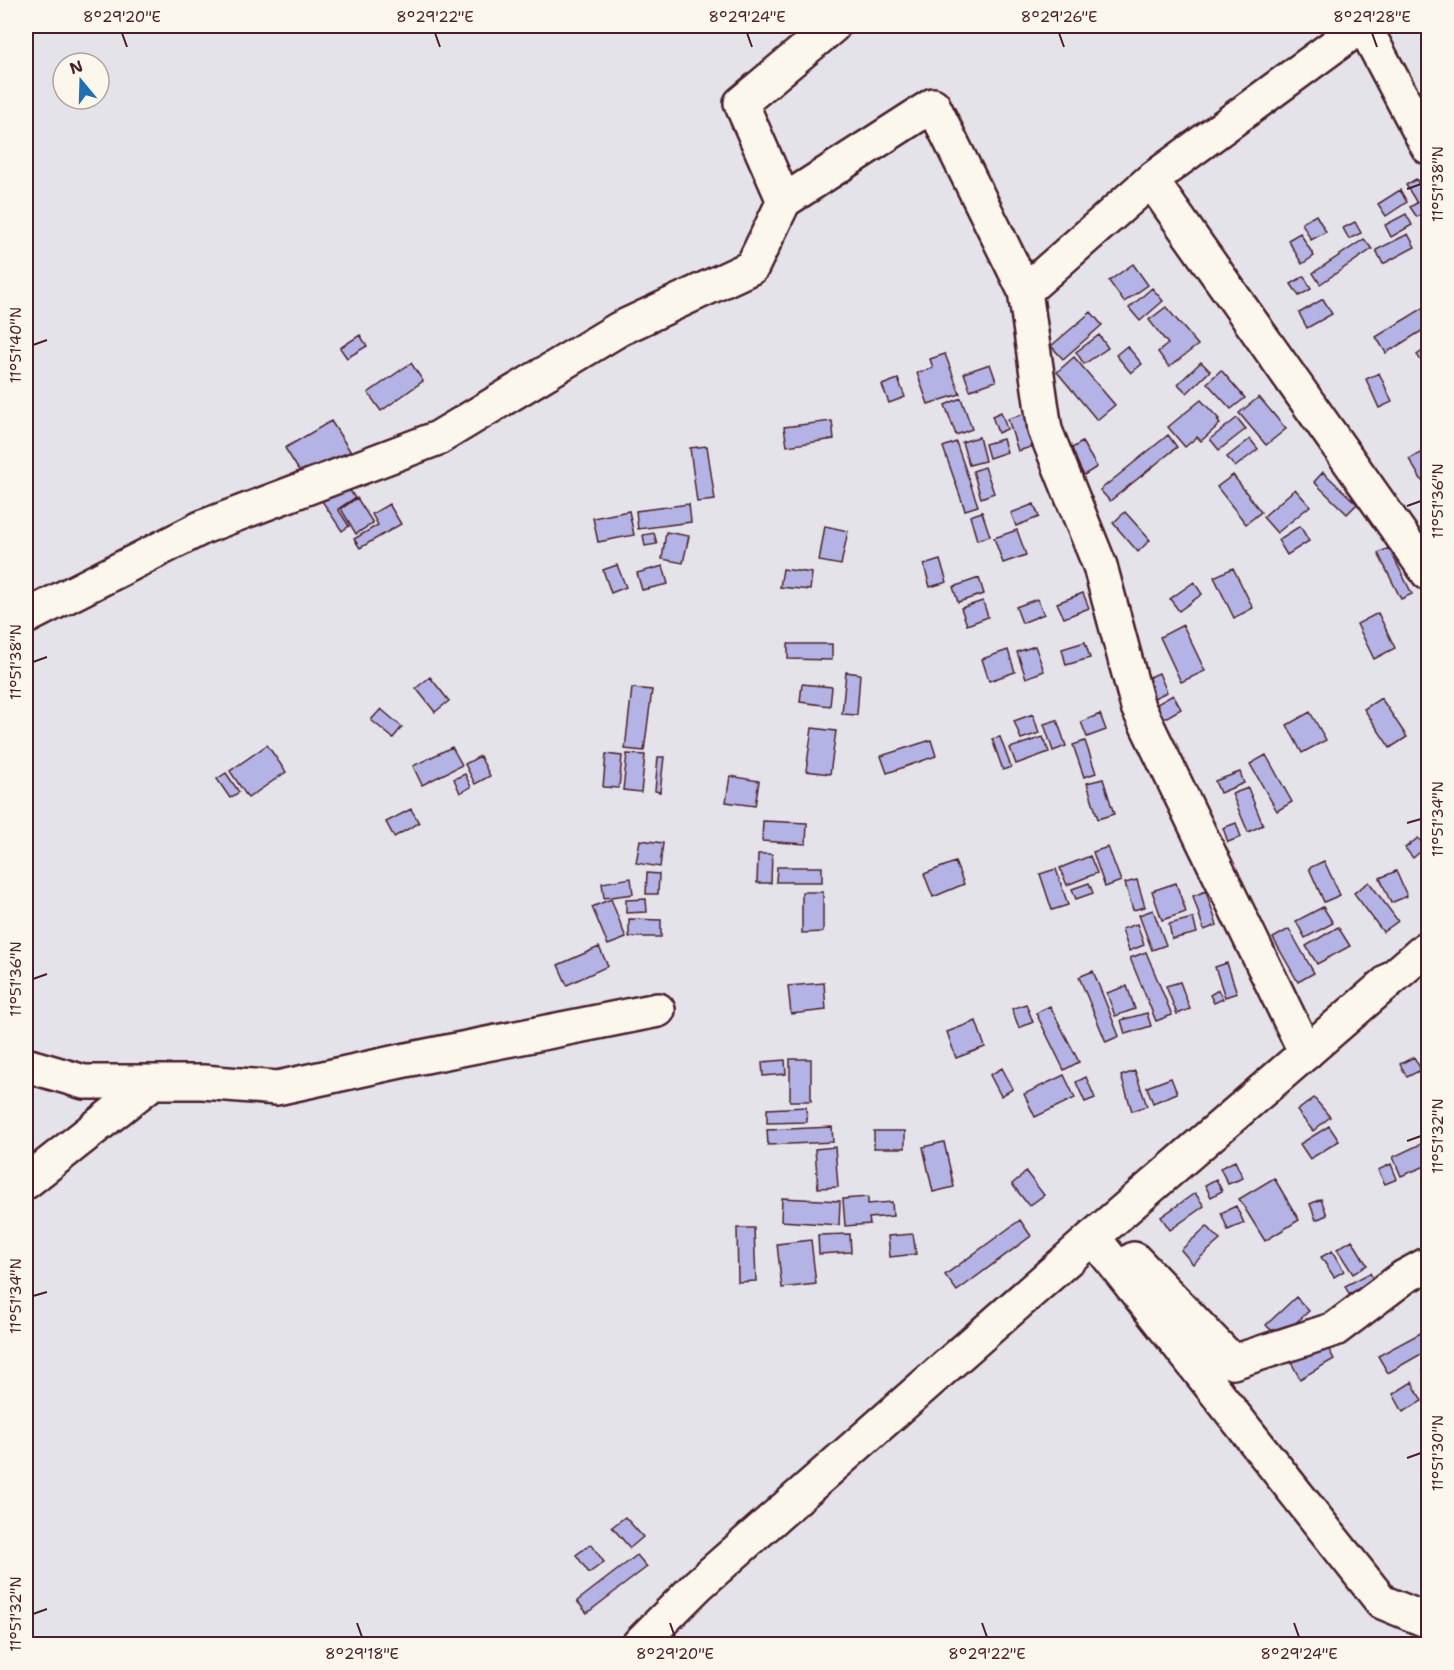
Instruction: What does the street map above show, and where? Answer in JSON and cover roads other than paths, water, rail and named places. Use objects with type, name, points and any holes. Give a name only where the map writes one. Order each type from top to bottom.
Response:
[{"type":"street","points":[[784,201],[741,103],[833,26]]},
{"type":"street","points":[[1025,291],[1151,180],[1363,26],[1428,147]]},
{"type":"street","points":[[26,617],[203,527],[438,438],[619,329],[752,267],[784,201],[933,105],[1025,291],[1045,430],[1100,566],[1138,707],[1306,1053]]},
{"type":"street","points":[[1151,180],[1428,573]]},
{"type":"street","points":[[639,1644],[698,1585],[1099,1232],[1428,947]]},
{"type":"street","points":[[26,1065],[84,1082],[203,1082],[277,1088],[658,1010]]},
{"type":"street","points":[[26,1182],[153,1082]]},
{"type":"street","points":[[1099,1232],[1233,1362],[1335,1329],[1404,1277],[1428,1264]]},
{"type":"street","points":[[1099,1232],[1382,1602],[1428,1621]]}]
